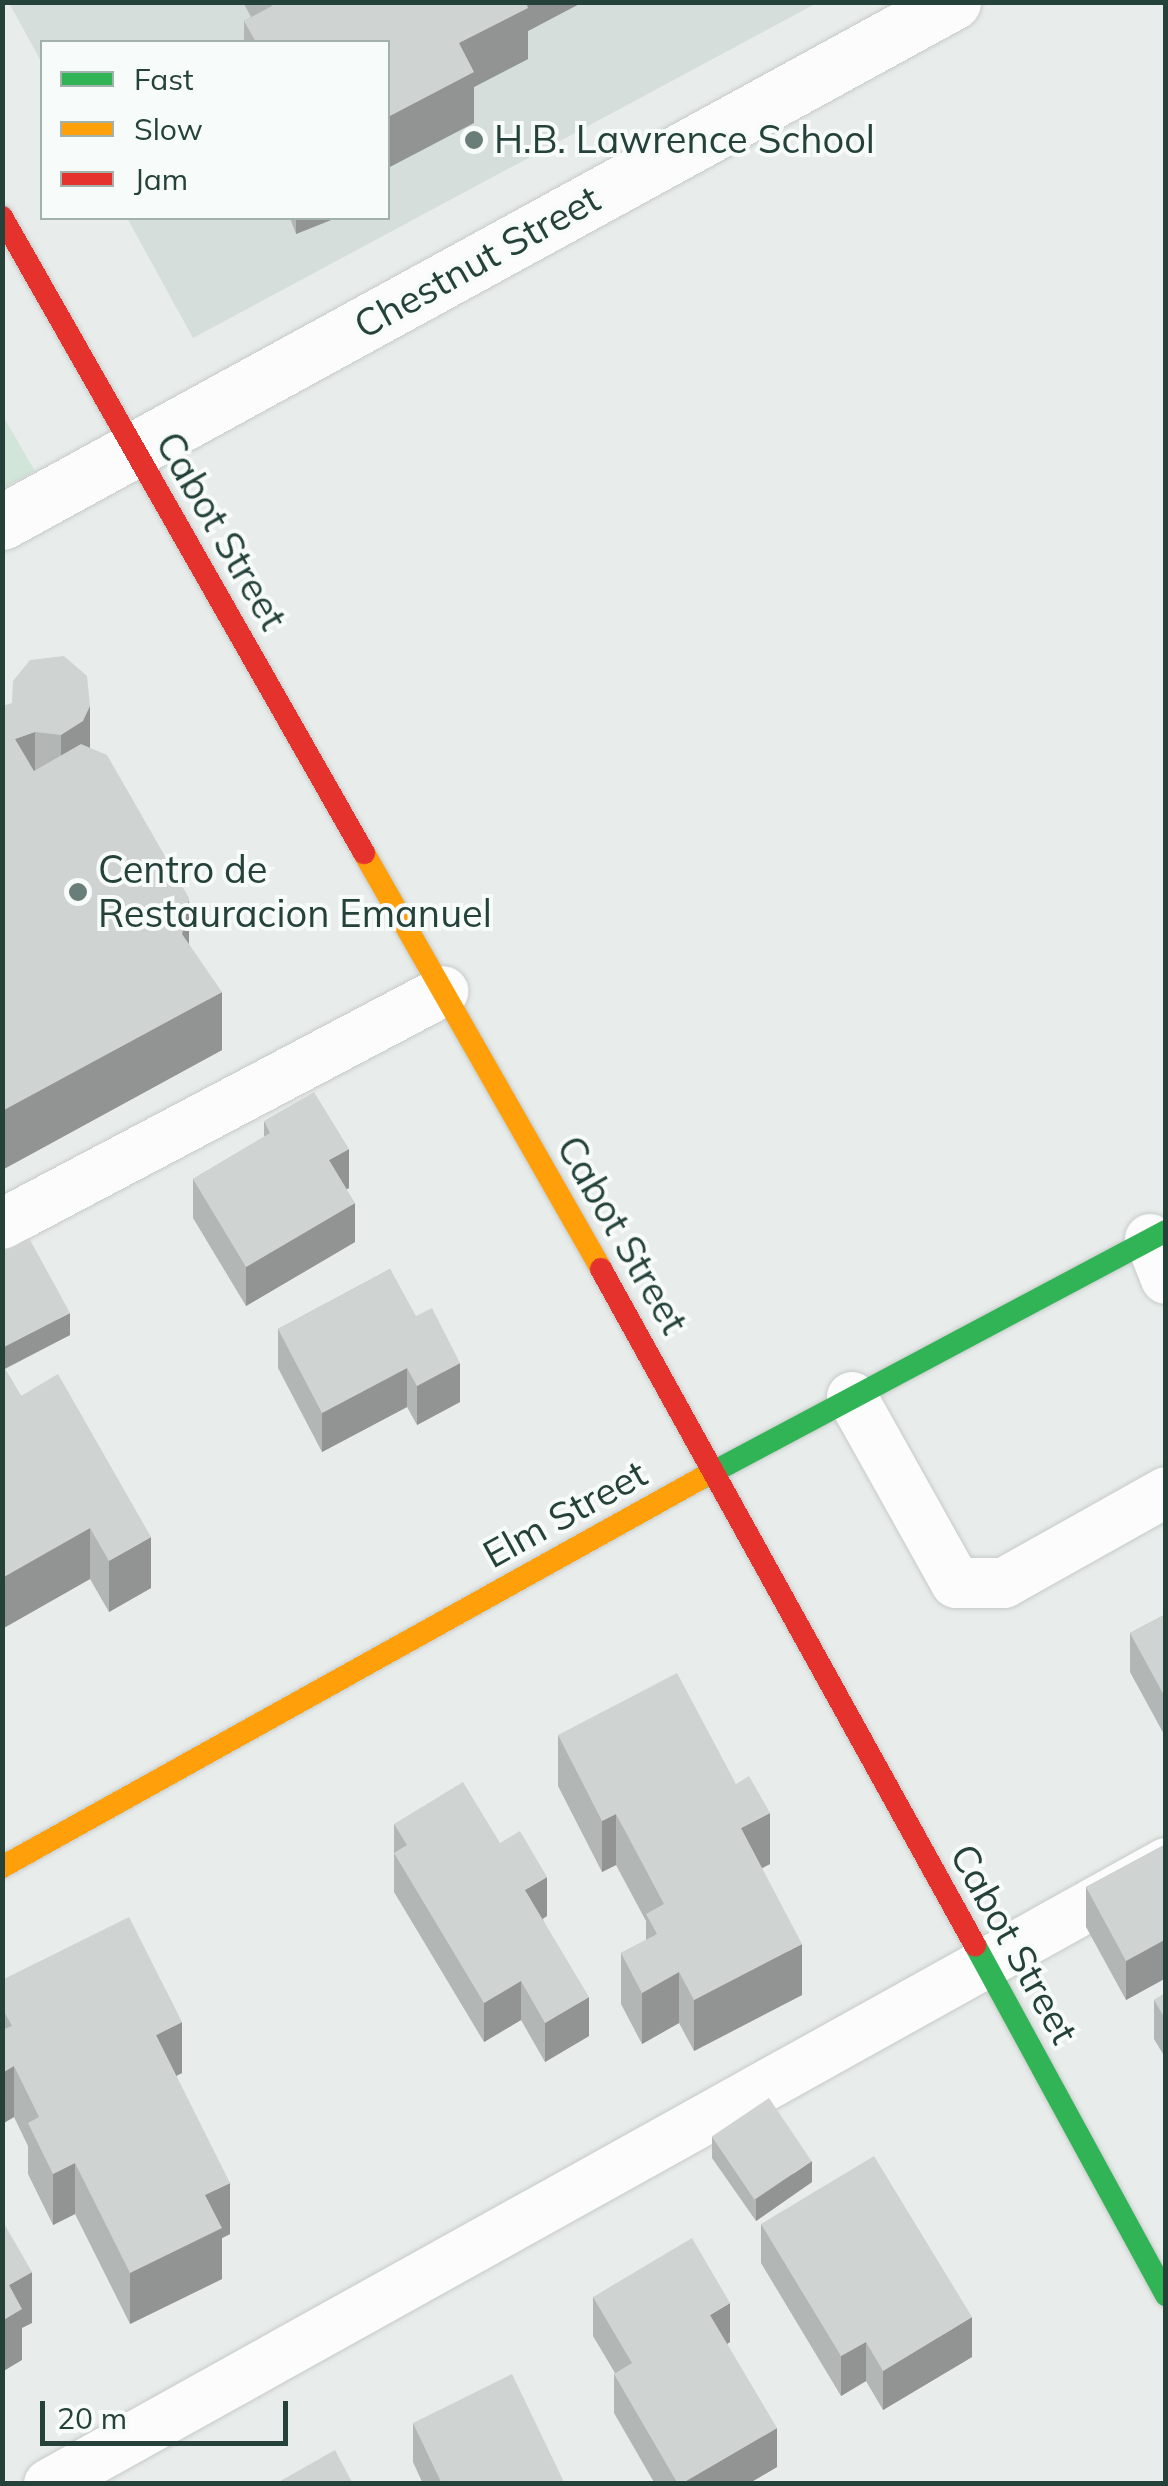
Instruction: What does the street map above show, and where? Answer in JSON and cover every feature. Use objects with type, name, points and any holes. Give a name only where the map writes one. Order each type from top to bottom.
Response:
[{"type":"main road","name":"Cabot Street","points":[[2,217],[715,1471],[1166,2296]]},
{"type":"main road","name":"Elm Street","points":[[2,1866],[852,1397],[1160,1250]]},
{"type":"street","name":"Chestnut Street","points":[[2,522],[953,2]]},
{"type":"lane","points":[[2,1224],[443,991]]},
{"type":"lane","points":[[852,1397],[956,1583],[1004,1583],[1166,1492]]},
{"type":"lane","points":[[49,2484],[1166,1863]]},
{"type":"shaded area","name":"H.B. Lawrence School","points":[[9,3],[817,3],[193,338],[128,220],[390,220],[390,40],[40,40],[40,59]]},
{"type":"green space","points":[[2,414],[35,471],[3,488],[2,488]]},
{"type":"building","points":[[270,2],[526,2],[528,8],[459,43],[474,72],[390,116],[390,40],[255,40],[244,21],[272,6]]},
{"type":"building","name":"Centro de Restauracion Emanuel","points":[[64,656],[87,676],[90,706],[83,721],[61,735],[35,732],[15,739],[34,771],[81,744],[107,755],[189,898],[182,934],[222,992],[2,1111],[2,706],[12,703],[13,681],[30,660]]},
{"type":"building","points":[[314,1092],[349,1149],[329,1160],[355,1203],[246,1267],[193,1179],[270,1133],[264,1121]]},
{"type":"building","points":[[29,1238],[70,1313],[2,1348],[2,1252]]},
{"type":"building","points":[[390,1269],[416,1316],[432,1308],[460,1363],[417,1386],[407,1368],[322,1413],[278,1329]]},
{"type":"building","points":[[5,1369],[21,1396],[58,1374],[151,1537],[109,1561],[90,1528],[2,1578]]},
{"type":"building","points":[[1166,1614],[1166,1699],[1130,1633]]},
{"type":"building","points":[[677,1673],[736,1784],[749,1776],[770,1813],[741,1828],[802,1944],[694,2000],[679,1972],[642,1993],[621,1953],[657,1934],[646,1914],[664,1904],[616,1814],[602,1821],[558,1735]]},
{"type":"building","points":[[463,1782],[500,1843],[520,1831],[547,1877],[525,1890],[589,1997],[545,2023],[521,1981],[484,2003],[394,1853],[407,1845],[394,1824]]},
{"type":"building","points":[[1166,1844],[1166,1939],[1126,1961],[1086,1887]]},
{"type":"building","points":[[129,1917],[182,2022],[156,2035],[230,2183],[205,2195],[222,2228],[130,2273],[75,2163],[53,2174],[28,2123],[39,2117],[14,2066],[2,2073],[2,2030],[12,2026],[2,2008],[2,1980]]},
{"type":"building","points":[[1166,1993],[1166,2020],[1154,2000]]},
{"type":"building","points":[[769,2098],[811,2161],[754,2200],[712,2137]]},
{"type":"building","points":[[874,2156],[972,2317],[883,2371],[866,2342],[841,2356],[761,2224]]},
{"type":"building","points":[[2,2220],[32,2272],[9,2285],[22,2309],[2,2321]]},
{"type":"building","points":[[692,2238],[730,2303],[710,2315],[777,2428],[678,2484],[614,2374],[632,2363],[593,2297]]},
{"type":"building","points":[[512,2374],[565,2484],[442,2484],[413,2423]]},
{"type":"building","points":[[335,2450],[353,2484],[275,2484]]},
{"type":"traffic: fast","points":[[700,1479],[1166,1231]]},
{"type":"traffic: fast","points":[[975,1945],[1166,2295]]},
{"type":"traffic: slow","points":[[364,853],[601,1269]]},
{"type":"traffic: slow","points":[[2,1867],[700,1479]]},
{"type":"traffic: jam","points":[[2,217],[364,853]]},
{"type":"traffic: jam","points":[[601,1269],[975,1945]]},
{"type":"place","name":"H.B. Lawrence School","points":[[474,140]]},
{"type":"place","name":"Centro de Restauracion Emanuel","points":[[78,892]]}]
